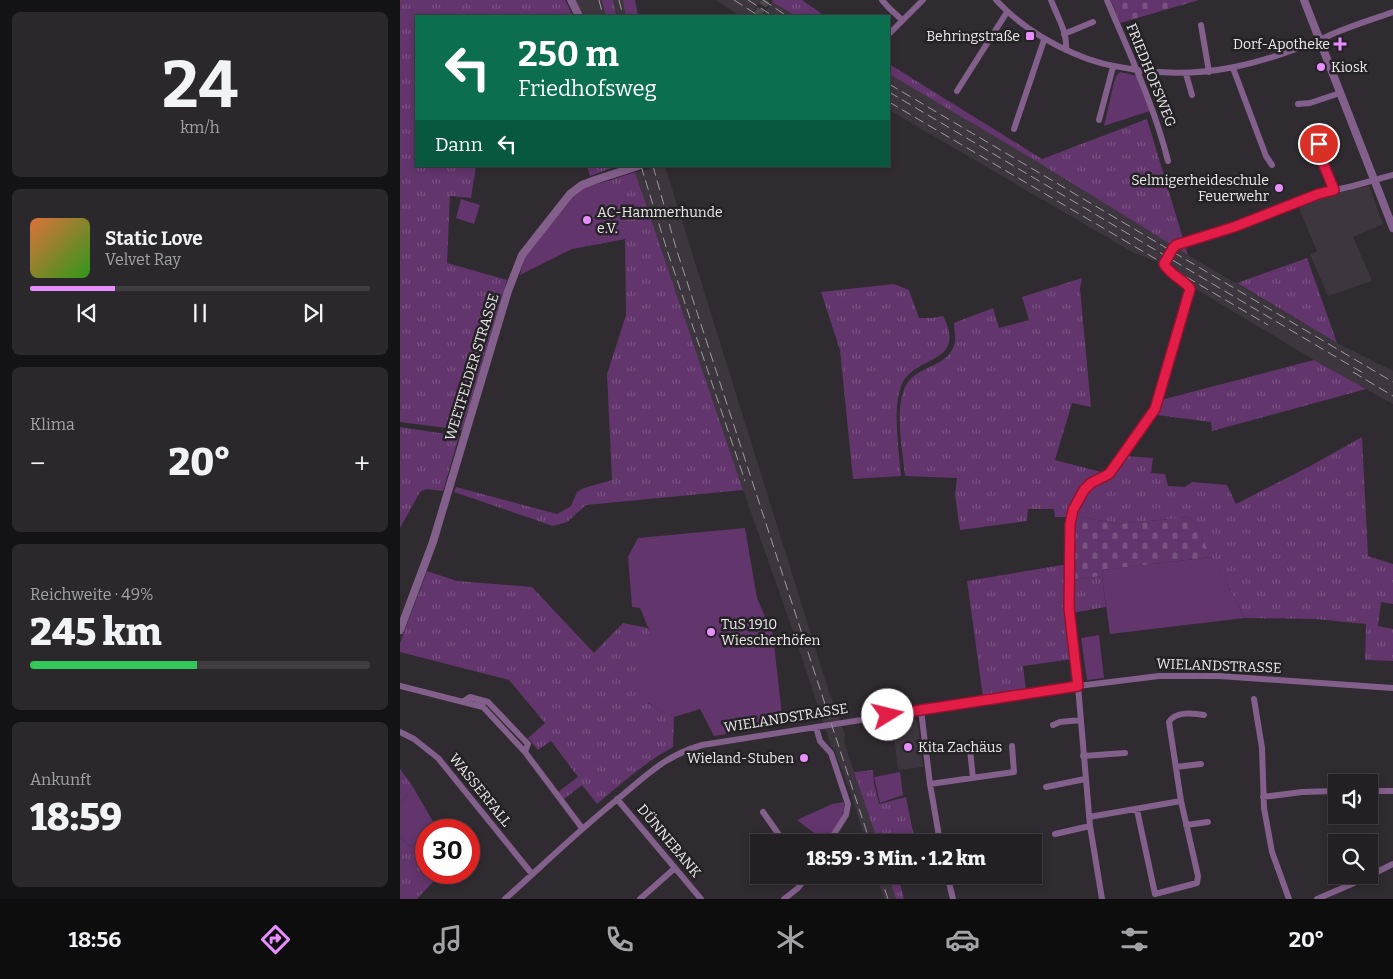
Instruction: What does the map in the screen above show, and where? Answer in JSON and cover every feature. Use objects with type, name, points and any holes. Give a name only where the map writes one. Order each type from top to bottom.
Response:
[{"type":"street","points":[[570,0],[578,15]]},
{"type":"street","points":[[882,0],[902,20]]},
{"type":"street","points":[[890,33],[923,0]]},
{"type":"street","points":[[996,0],[1006,12],[1044,40],[1090,61],[1113,67],[1173,74],[1209,72],[1233,68],[1319,40],[1393,12]]},
{"type":"street","points":[[1051,0],[1067,43],[1066,50]]},
{"type":"street","name":"FRIEDHOFSWEG","points":[[1107,0],[1137,70],[1162,138],[1168,161]]},
{"type":"street","points":[[1304,0],[1393,228]]},
{"type":"street","points":[[957,92],[1006,12]]},
{"type":"street","points":[[1064,34],[1092,22]]},
{"type":"street","points":[[1201,25],[1209,72]]},
{"type":"street","points":[[1014,129],[1044,40]]},
{"type":"street","points":[[1099,120],[1113,67]]},
{"type":"street","points":[[1233,68],[1266,156],[1272,166]]},
{"type":"street","points":[[1186,74],[1192,95]]},
{"type":"street","points":[[1298,104],[1310,103],[1340,93]]},
{"type":"street","points":[[1319,144],[1318,151],[1334,190]]},
{"type":"street","name":"WEETFELDER STRASSE","points":[[400,630],[425,567],[508,292],[522,255],[574,190],[628,168]]},
{"type":"street","points":[[1102,899],[1090,826],[1069,608],[1070,524],[1073,510],[1084,490],[1091,483],[1109,474],[1155,409],[1190,289],[1188,285],[1168,270],[1164,264],[1176,245],[1234,227],[1318,194],[1374,181],[1393,174]]},
{"type":"street","name":"WIELANDSTRASSE","points":[[505,899],[582,828],[617,799],[668,758],[693,747],[719,741],[1078,686],[1176,675],[1219,676],[1393,688]]},
{"type":"street","points":[[400,686],[484,707],[499,718],[507,726],[582,828]]},
{"type":"street","points":[[1254,699],[1262,748],[1263,797],[1272,852],[1289,899]]},
{"type":"street","points":[[921,710],[930,784],[939,834]]},
{"type":"street","points":[[1137,810],[1155,894],[1197,883],[1198,876],[1181,801],[1169,722],[1171,718],[1177,715],[1195,713],[1204,715]]},
{"type":"street","points":[[1053,725],[1060,722],[1081,720]]},
{"type":"street","points":[[816,727],[820,741],[831,753],[848,804],[846,814],[834,834]]},
{"type":"street","name":"WASSERFALL","points":[[400,732],[426,746],[438,758],[532,874]]},
{"type":"street","points":[[930,784],[1014,772],[1012,746]]},
{"type":"street","points":[[970,750],[973,778]]},
{"type":"street","points":[[1083,756],[1124,753]]},
{"type":"street","points":[[1176,767],[1201,764]]},
{"type":"street","points":[[1046,787],[1085,779]]},
{"type":"street","points":[[1263,797],[1302,792],[1328,791]]},
{"type":"street","points":[[1378,791],[1393,791]]},
{"type":"street","name":"DÜNNEBANK","points":[[617,799],[701,899]]},
{"type":"street","points":[[1089,817],[1181,801]]},
{"type":"street","points":[[763,812],[778,834]]},
{"type":"street","points":[[1186,825],[1208,822]]},
{"type":"street","points":[[1055,834],[1090,826]]},
{"type":"street","points":[[1317,899],[1393,864]]},
{"type":"street","points":[[640,899],[675,868]]},
{"type":"street","points":[[784,899],[801,884]]},
{"type":"street","points":[[949,884],[952,899]]},
{"type":"shaded area","points":[[575,0],[635,0],[638,15],[582,15]]},
{"type":"shaded area","points":[[715,0],[761,0],[752,15],[738,15]]},
{"type":"shaded area","points":[[772,2],[794,15],[764,15]]},
{"type":"shaded area","points":[[890,75],[1337,343],[1393,371],[1393,404],[1314,360],[1194,288],[1170,269],[1156,261],[1134,253],[890,111]]},
{"type":"shaded area","points":[[650,167],[665,167],[829,692],[845,734],[844,742],[875,834],[863,834],[850,791],[834,749],[831,746],[635,172],[650,169]]},
{"type":"shaded area","points":[[1369,186],[1383,224],[1353,237],[1372,281],[1328,296],[1310,254],[1317,251],[1298,206],[1319,197]]},
{"type":"shaded area","name":"Kita Zachäus","points":[[909,716],[916,720],[918,726],[923,767],[898,770],[892,719]]},
{"type":"shaded area","points":[[879,884],[891,884],[896,899],[884,899]]},
{"type":"green space","points":[[400,0],[565,0],[572,15],[415,15],[415,167],[476,167],[471,198],[450,196],[447,263],[507,280],[462,430],[400,422]]},
{"type":"green space","points":[[602,0],[613,0],[616,15],[606,15]]},
{"type":"green space","points":[[623,0],[635,0],[638,15],[626,15]]},
{"type":"green space","points":[[773,0],[802,0],[824,15],[794,15],[772,2]]},
{"type":"green space","points":[[1111,0],[1199,0],[1120,23]]},
{"type":"green space","points":[[890,65],[1042,159],[1147,119],[1188,255],[1036,161],[890,75]]},
{"type":"green space","points":[[1120,72],[1137,76],[1150,111],[1104,126],[1114,82]]},
{"type":"green space","points":[[587,167],[614,167],[590,176]]},
{"type":"green space","points":[[635,172],[743,490],[586,505],[567,522],[553,526],[454,492],[456,487],[557,514],[571,506],[577,492],[584,488],[612,480],[607,374],[626,315],[625,239],[572,249],[593,186]]},
{"type":"green space","name":"AC-Hammerhunde e.V.","points":[[612,180],[625,238],[572,249],[520,275],[525,256],[566,202],[584,187]]},
{"type":"green space","points":[[461,199],[480,205],[474,224],[456,218]]},
{"type":"green space","points":[[1307,258],[1337,343],[1237,283]]},
{"type":"green space","points":[[1082,278],[1080,289],[1091,407],[1072,403],[1055,460],[1105,473],[1093,478],[1085,485],[1069,517],[1055,517],[1054,509],[1028,509],[1027,521],[960,530],[955,495],[957,478],[905,476],[901,443],[900,407],[905,387],[917,374],[939,362],[952,351],[955,342],[954,323],[993,308],[999,328],[1029,320],[1022,297]]},
{"type":"green space","points":[[894,284],[909,290],[919,318],[943,316],[949,332],[949,343],[944,351],[917,368],[902,384],[897,405],[901,476],[853,479],[840,350],[821,292]]},
{"type":"green space","points":[[1314,360],[1366,389],[1212,431],[1211,422],[1157,415],[1161,400]]},
{"type":"green space","points":[[400,427],[459,436],[443,491],[426,489],[420,492],[400,528]]},
{"type":"green space","points":[[1362,437],[1368,556],[1393,564],[1393,604],[1381,602],[1378,626],[1393,629],[1393,661],[1365,660],[1366,624],[1315,619],[1245,618],[1190,517],[1118,524],[1073,515],[1095,482],[1109,477],[1126,456],[1153,458],[1151,473],[1165,474],[1168,486],[1185,487],[1192,482],[1227,485],[1236,504]]},
{"type":"green space","points":[[1073,515],[1118,524],[1190,517],[1212,557],[1104,570],[1102,576],[1070,580]]},
{"type":"green space","name":"TuS 1910 Wiescherhöfen","points":[[745,528],[757,598],[773,635],[783,724],[714,736],[700,709],[674,717],[647,701],[638,687],[636,673],[638,657],[643,642],[652,637],[640,608],[632,607],[628,557],[638,538]]},
{"type":"green space","points":[[1212,557],[1245,618],[1110,634],[1102,576],[1103,570]]},
{"type":"green space","points":[[1068,564],[1073,659],[1023,666],[1026,691],[983,697],[967,581]]},
{"type":"green space","points":[[427,571],[457,581],[532,587],[594,653],[623,623],[648,628],[652,637],[648,703],[674,717],[673,747],[643,766],[597,804],[582,785],[564,799],[558,792],[578,777],[551,741],[538,750],[528,738],[545,723],[509,680],[400,652],[400,643]]},
{"type":"green space","points":[[1102,576],[1106,607],[1072,613],[1070,580]]},
{"type":"green space","points":[[1099,635],[1104,678],[1087,680],[1081,638]]},
{"type":"green space","points":[[400,769],[413,787],[400,805]]},
{"type":"green space","points":[[873,770],[879,804],[906,797],[913,834],[875,834],[854,772]]},
{"type":"green space","points":[[900,772],[903,795],[880,803],[874,777]]},
{"type":"green space","points":[[413,787],[432,819],[415,819],[415,844],[410,846],[400,837],[400,805]]},
{"type":"green space","points":[[844,802],[841,818],[831,834],[815,834],[797,820],[832,804]]},
{"type":"green space","points":[[400,837],[410,846],[415,844],[415,884],[431,884],[417,899],[400,899]]},
{"type":"green space","points":[[891,884],[900,884],[904,899],[896,899]]},
{"type":"tunnel","points":[[758,15],[766,0]]},
{"type":"railway","points":[[599,0],[603,15]]},
{"type":"railway","points":[[619,0],[623,15]]},
{"type":"railway","points":[[734,0],[757,15]]},
{"type":"railway","points":[[748,0],[771,15]]},
{"type":"railway","points":[[763,0],[786,15]]},
{"type":"railway","points":[[890,85],[1393,382]]},
{"type":"railway","points":[[890,93],[1363,373]]},
{"type":"railway","points":[[890,103],[1268,325]]},
{"type":"railway","points":[[641,167],[667,250],[745,481]]},
{"type":"railway","points":[[653,167],[676,248],[867,834]]},
{"type":"railway","points":[[1353,372],[1393,396]]},
{"type":"railway","points":[[883,884],[888,899]]},
{"type":"place","name":"Behringstraße","points":[[1030,36]]},
{"type":"place","name":"Dorf-Apotheke","points":[[1340,44]]},
{"type":"place","name":"Kiosk","points":[[1321,67]]},
{"type":"place","name":"Selmigerheideschule Feuerwehr","points":[[1279,188]]},
{"type":"place","name":"AC-Hammerhunde e.V.","points":[[587,220]]},
{"type":"place","name":"TuS 1910 Wiescherhöfen","points":[[711,632]]},
{"type":"place","name":"Kita Zachäus","points":[[908,747]]},
{"type":"place","name":"Wieland-Stuben","points":[[804,758]]},
{"type":"route","points":[[888,715],[1078,686],[1069,608],[1070,524],[1073,510],[1084,490],[1091,483],[1109,474],[1155,409],[1190,289],[1188,285],[1168,270],[1164,264],[1176,245],[1234,227],[1242,222],[1334,190],[1318,151],[1319,144]]}]
